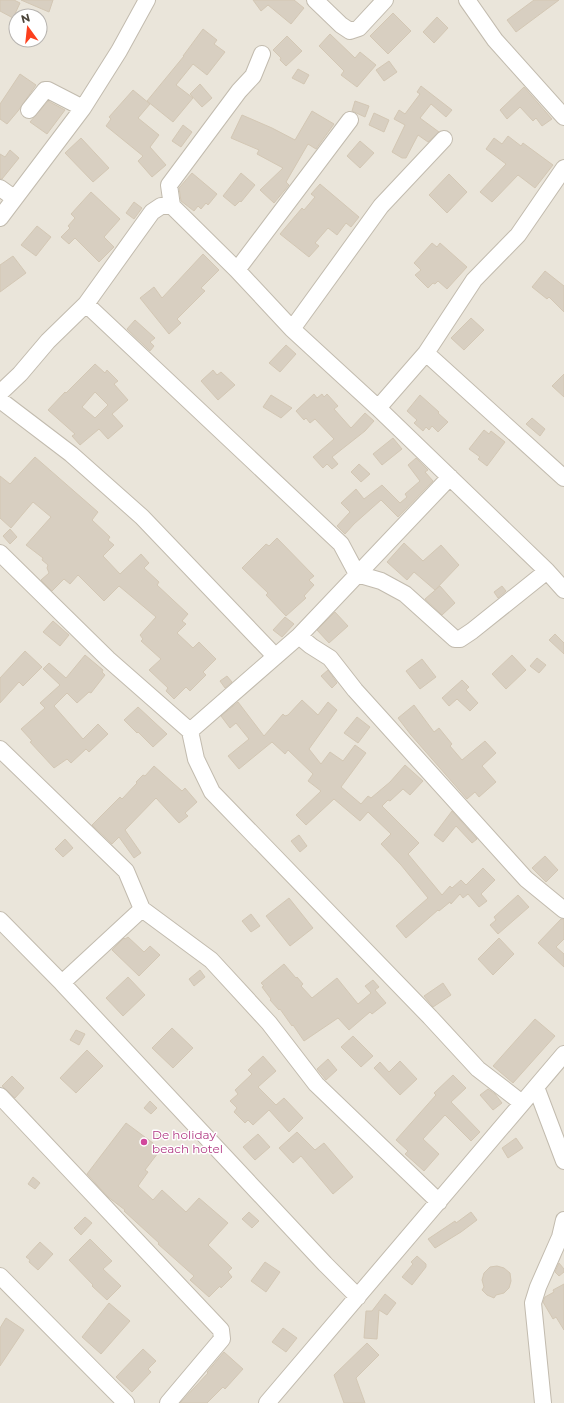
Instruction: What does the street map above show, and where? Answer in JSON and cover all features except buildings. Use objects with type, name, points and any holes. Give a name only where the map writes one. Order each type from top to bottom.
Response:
[{"type":"street","points":[[0,218],[83,108],[119,51],[147,0]]},
{"type":"street","points":[[316,0],[341,25],[350,30],[359,28],[385,0]]},
{"type":"street","points":[[467,0],[495,40],[564,116]]},
{"type":"street","points":[[262,54],[253,76],[239,91],[169,185],[172,206],[237,270],[292,329],[450,477],[547,571],[564,590]]},
{"type":"street","points":[[29,110],[45,90],[48,90],[83,108]]},
{"type":"street","points":[[237,270],[350,120]]},
{"type":"street","points":[[292,329],[380,206],[444,139]]},
{"type":"street","points":[[378,408],[426,353],[474,280],[518,235],[564,168]]},
{"type":"street","points":[[0,188],[14,198]]},
{"type":"street","points":[[0,393],[20,374],[48,341],[86,304],[152,212],[161,206],[172,206]]},
{"type":"street","points":[[86,304],[341,544],[357,574],[381,581],[405,594],[455,639],[460,639],[547,571]]},
{"type":"street","points":[[426,353],[564,478]]},
{"type":"street","points":[[0,400],[71,454],[142,517],[275,656]]},
{"type":"street","points":[[190,731],[299,636],[450,477]]},
{"type":"street","points":[[0,554],[108,658],[190,731],[196,759],[212,792],[430,1016],[478,1069],[522,1103]]},
{"type":"street","points":[[299,636],[311,646],[330,658],[355,690],[526,879],[564,910]]},
{"type":"street","points":[[0,749],[126,871],[142,909],[211,960],[269,1023],[316,1084],[439,1202]]},
{"type":"street","points":[[62,982],[142,909]]},
{"type":"street","points":[[0,920],[62,982],[325,1264],[358,1297]]},
{"type":"street","points":[[267,1403],[564,1054]]},
{"type":"street","points":[[536,1087],[564,1161]]},
{"type":"street","points":[[0,1096],[221,1330],[222,1339],[168,1403]]},
{"type":"street","points":[[543,1403],[533,1303],[535,1294],[560,1237],[564,1220]]},
{"type":"street","points":[[0,1276],[126,1403]]},
{"type":"shaded area","points":[[0,0],[564,0],[564,1403],[0,1403]]},
{"type":"place","name":"De holiday beach hotel","points":[[144,1142]]}]
